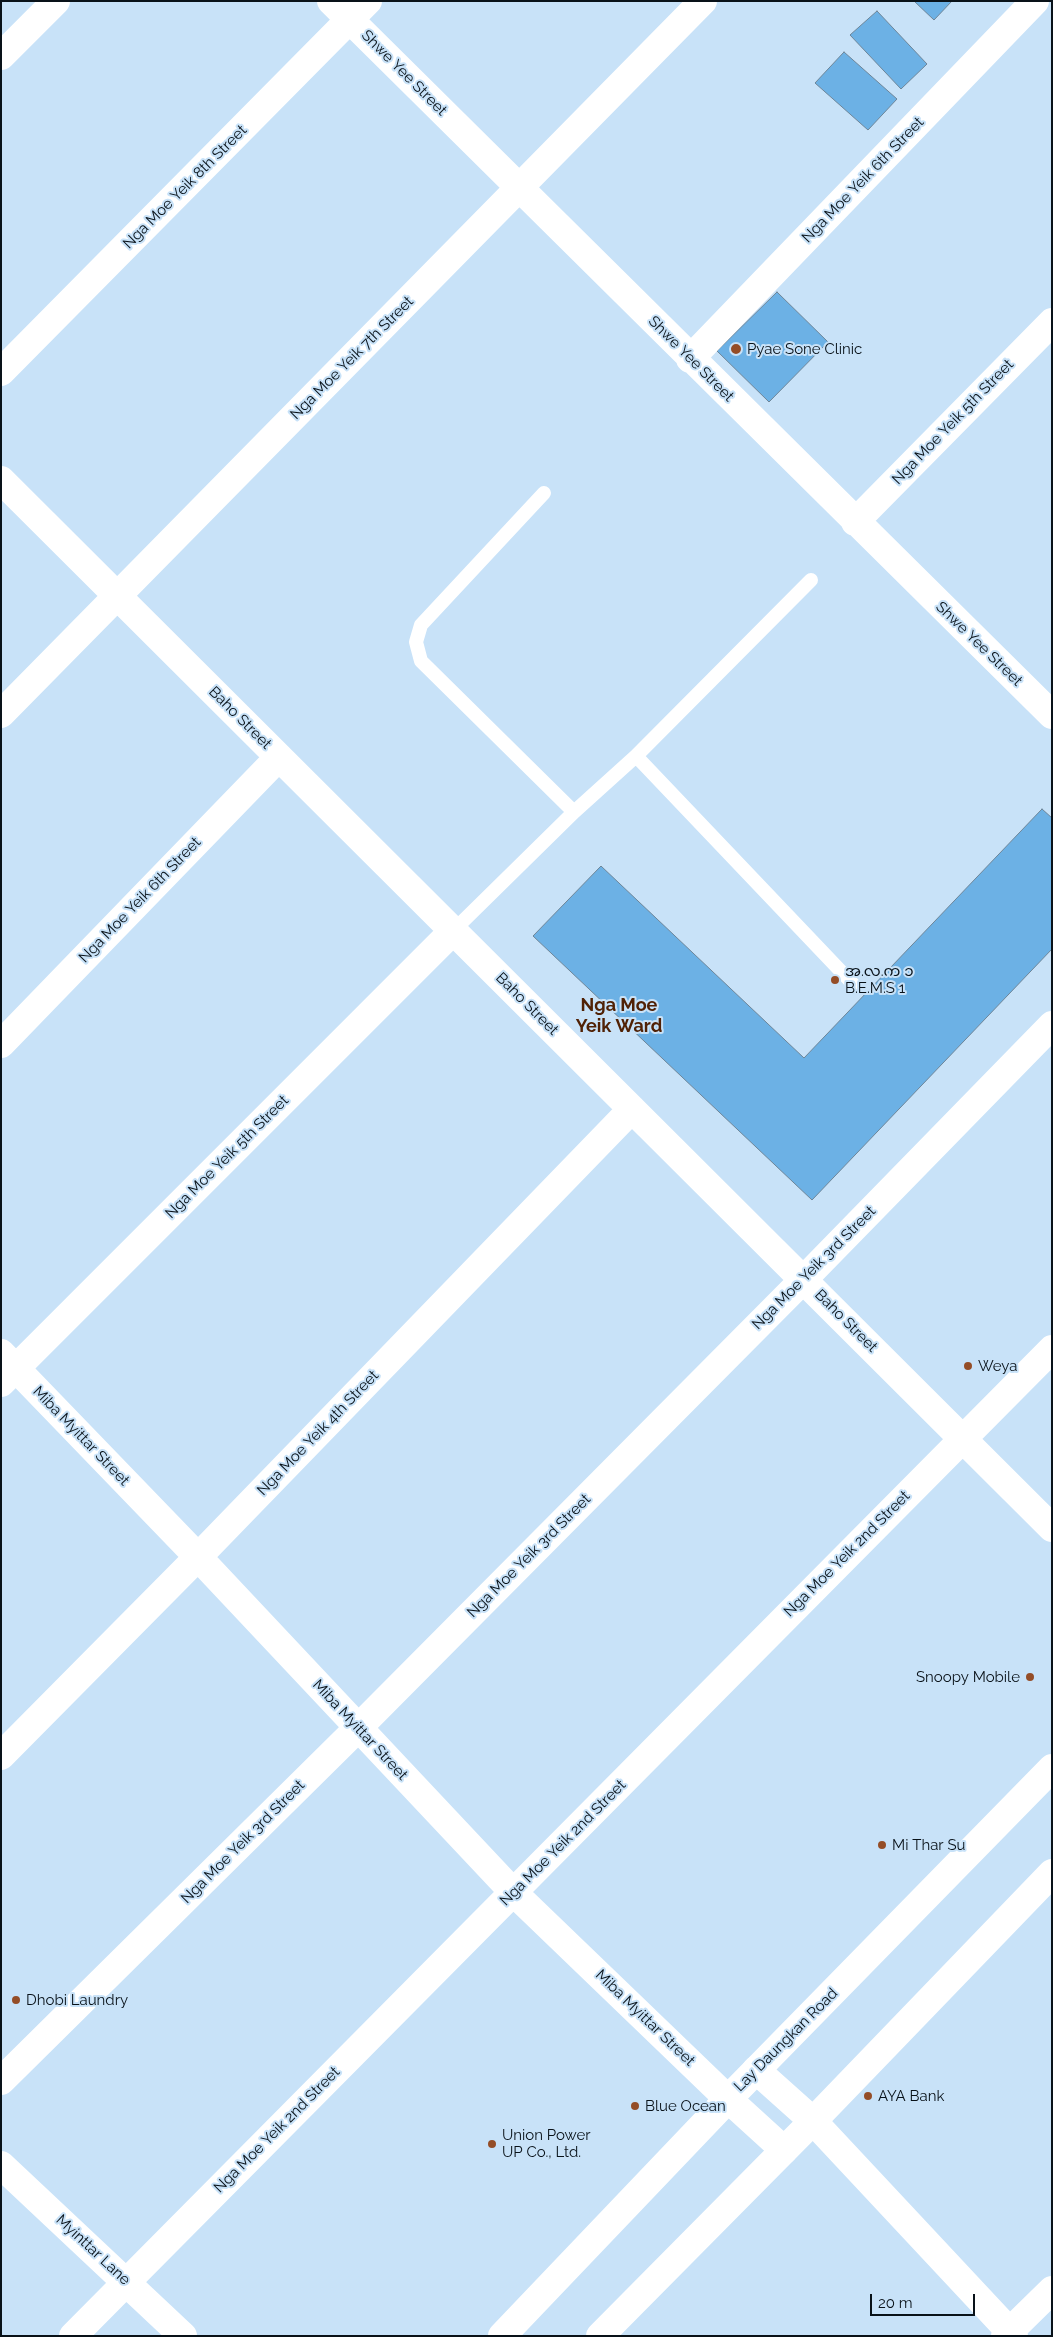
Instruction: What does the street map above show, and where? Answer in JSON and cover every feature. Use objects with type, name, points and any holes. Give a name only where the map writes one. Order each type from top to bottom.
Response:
[{"type":"street","points":[[1,56],[56,1]]},
{"type":"street","name":"Nga Moe Yeik 7th Street","points":[[1,714],[703,1]]},
{"type":"street","name":"Nga Moe Yeik 6th Street","points":[[690,359],[1035,1]]},
{"type":"street","name":"Shwe Yee Street","points":[[350,7],[519,188],[855,522],[1050,711]]},
{"type":"street","name":"Nga Moe Yeik 8th Street","points":[[1,372],[350,7]]},
{"type":"street","name":"Nga Moe Yeik 5th Street","points":[[855,522],[1052,322]]},
{"type":"street","name":"Baho Street","points":[[1,480],[1052,1528]]},
{"type":"street","name":"Nga Moe Yeik 6th Street","points":[[1,1044],[279,757]]},
{"type":"street","name":"Nga Moe Yeik 5th Street","points":[[6,1368],[454,930]]},
{"type":"street","name":"Nga Moe Yeik 3rd Street","points":[[1,2081],[358,1728],[804,1279],[1052,1025]]},
{"type":"street","name":"Nga Moe Yeik 4th Street","points":[[1,1756],[198,1557],[632,1109]]},
{"type":"street","name":"Nga Moe Yeik 2nd Street","points":[[73,2336],[126,2280],[514,1893],[962,1437],[1052,1349]]},
{"type":"street","name":"Miba Myittar Street","points":[[6,1368],[198,1557],[514,1893],[728,2099],[784,2150]]},
{"type":"street","name":"Lay Daungkan Road","points":[[502,2336],[756,2070],[1052,1768]]},
{"type":"street","points":[[600,2336],[784,2150],[1052,1873]]},
{"type":"street","points":[[756,2070],[812,2121],[1010,2334],[1052,2290]]},
{"type":"street","name":"Myinttar Lane","points":[[1,2165],[184,2336]]},
{"type":"lane","points":[[544,493],[421,625],[416,642],[421,661],[574,812]]},
{"type":"lane","points":[[454,930],[574,812],[636,756],[811,580]]},
{"type":"lane","points":[[636,756],[853,984]]},
{"type":"building","points":[[914,1],[952,1],[934,20]]},
{"type":"building","points":[[877,11],[927,64],[901,89],[850,35]]},
{"type":"building","points":[[844,52],[897,99],[868,130],[815,83]]},
{"type":"building","points":[[777,292],[828,342],[769,402],[717,351]]},
{"type":"building","points":[[1042,809],[1052,818],[1052,949],[812,1200],[533,936],[601,866],[804,1058]]},
{"type":"place","name":"Pyae Sone Clinic","points":[[736,349]]},
{"type":"place","name":"အ.လ.က ၁ B.E.M.S 1","points":[[835,980]]},
{"type":"place","name":"Weya","points":[[968,1366]]},
{"type":"place","name":"Snoopy Mobile","points":[[1030,1677]]},
{"type":"place","name":"Mi Thar Su","points":[[882,1845]]},
{"type":"place","name":"Dhobi Laundry","points":[[16,2000]]},
{"type":"place","name":"AYA Bank","points":[[868,2096]]},
{"type":"place","name":"Blue Ocean","points":[[635,2106]]},
{"type":"place","name":"Union Power UP Co., Ltd.","points":[[492,2144]]},
{"type":"district","name":"Nga Moe Yeik Ward","points":[[619,1016]]}]
